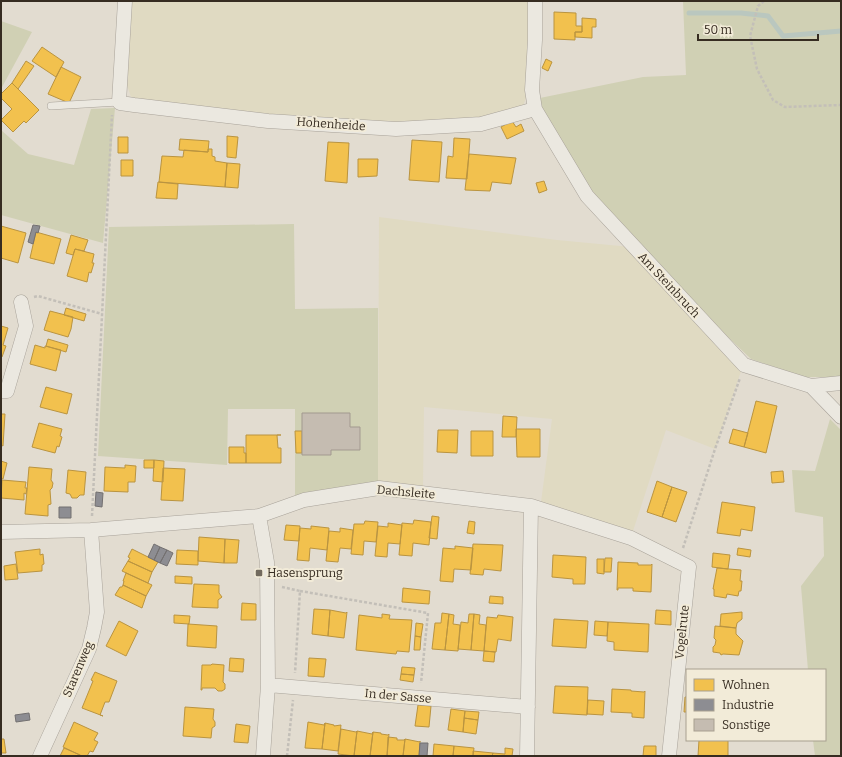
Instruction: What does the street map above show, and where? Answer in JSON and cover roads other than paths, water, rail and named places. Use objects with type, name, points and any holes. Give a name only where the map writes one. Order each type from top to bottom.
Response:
[{"type":"street","points":[[119,102],[125,1]]},
{"type":"street","points":[[535,1],[535,40],[532,90],[535,109]]},
{"type":"street","name":"Hohenheide","points":[[119,102],[268,120],[396,129],[481,124],[535,109]]},
{"type":"street","name":"Am Steinbruch","points":[[535,109],[587,196],[744,365],[811,386],[841,417]]},
{"type":"street","points":[[1,391],[6,391],[26,326],[21,302]]},
{"type":"street","points":[[811,386],[841,382]]},
{"type":"street","name":"Dachsleite","points":[[259,516],[304,500],[379,488],[531,506],[631,538],[679,562]]},
{"type":"street","points":[[527,756],[531,506]]},
{"type":"street","points":[[1,532],[91,530],[259,516],[267,562],[268,685],[263,756]]},
{"type":"street","name":"Starenweg","points":[[40,756],[89,649],[93,635],[97,612],[91,530]]},
{"type":"street","name":"Vogelrute","points":[[669,756],[689,567],[679,562]]},
{"type":"street","name":"In der Sasse","points":[[268,685],[528,707]]},
{"type":"lane","points":[[51,106],[119,102]]},
{"type":"waterway","points":[[689,13],[741,13],[768,16],[783,36],[841,31]]},
{"type":"place","name":"Hasensprung","points":[[259,573]]}]
